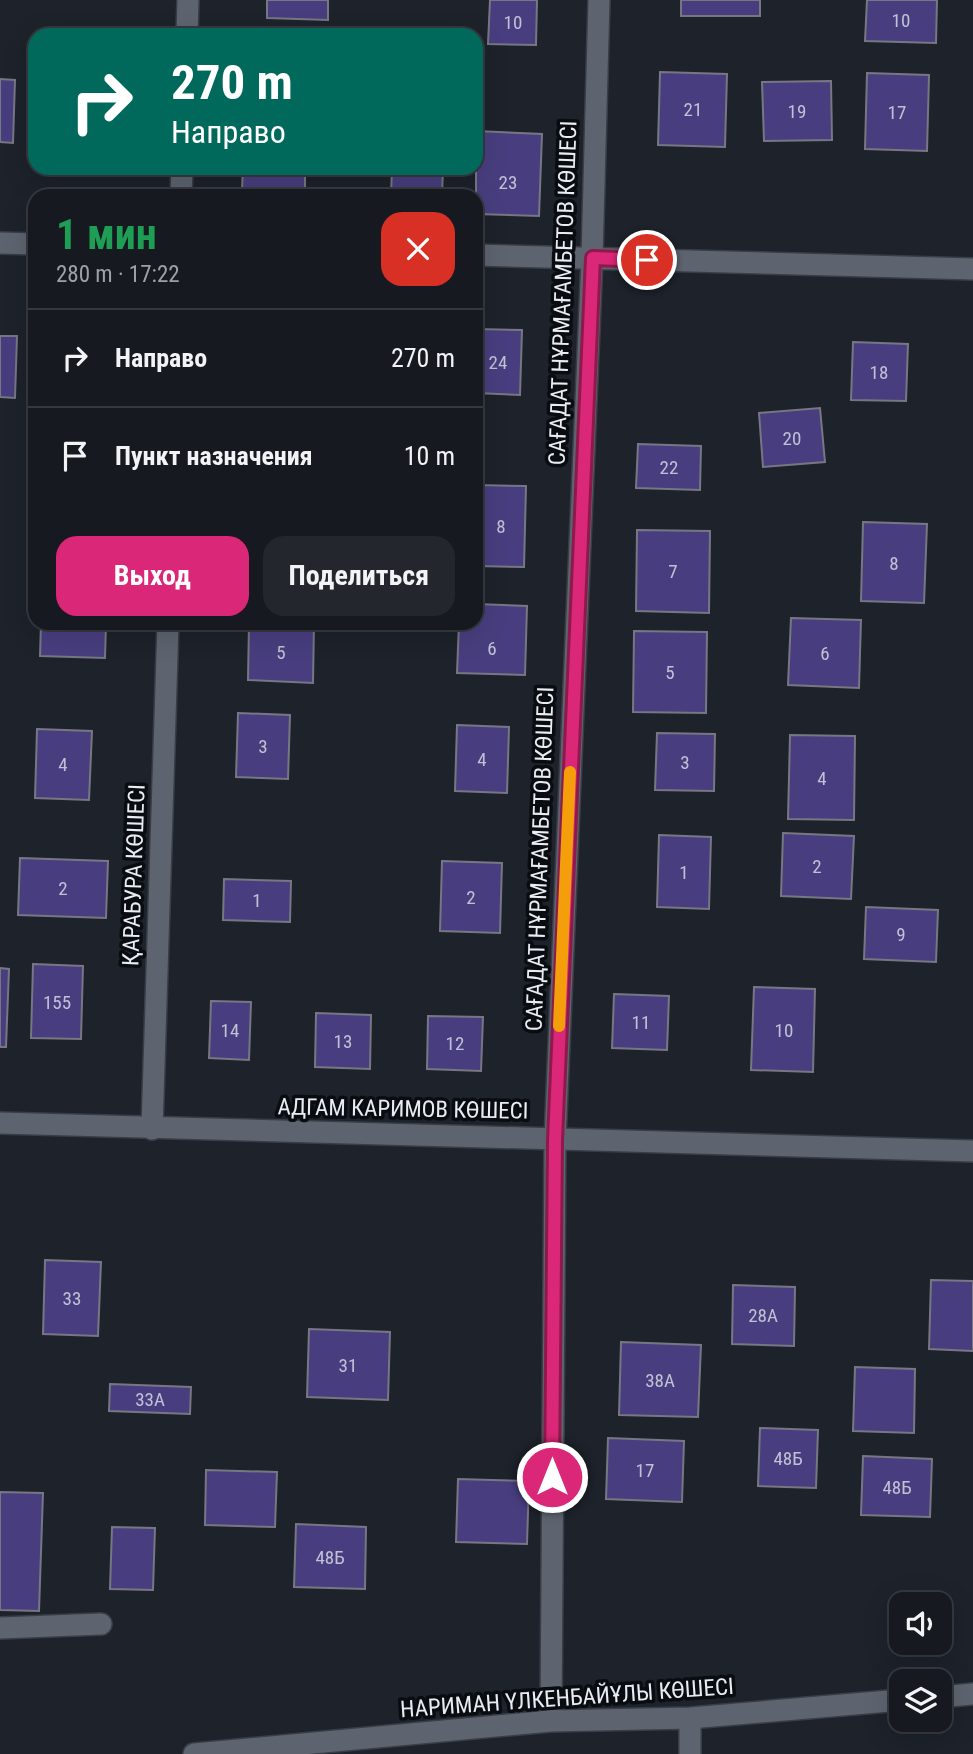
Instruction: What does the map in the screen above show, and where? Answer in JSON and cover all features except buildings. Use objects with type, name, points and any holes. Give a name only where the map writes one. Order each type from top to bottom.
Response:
[{"type":"street","points":[[187,28],[188,0]]},
{"type":"street","name":"САҒАДАТ НҰРМАҒАМБЕТОВ КӨШЕСІ","points":[[551,1721],[555,1140],[593,258],[599,0]]},
{"type":"street","points":[[0,243],[28,244]]},
{"type":"street","points":[[483,255],[973,269]]},
{"type":"street","name":"ҚАРАБУРА КӨШЕСІ","points":[[152,1129],[168,630]]},
{"type":"street","name":"АДГАМ КАРИМОВ КӨШЕСІ","points":[[0,1124],[973,1151]]},
{"type":"street","points":[[0,1628],[101,1624]]},
{"type":"street","points":[[952,1696],[973,1694]]},
{"type":"street","name":"НАРИМАН ҮЛКЕНБАЙҰЛЫ КӨШЕСІ","points":[[194,1754],[551,1721],[690,1718],[889,1701]]},
{"type":"street","points":[[690,1718],[690,1754]]},
{"type":"slow traffic","points":[[559,1026],[570,772]]},
{"type":"route","points":[[552,1477],[555,1140],[593,258],[647,260]]}]
